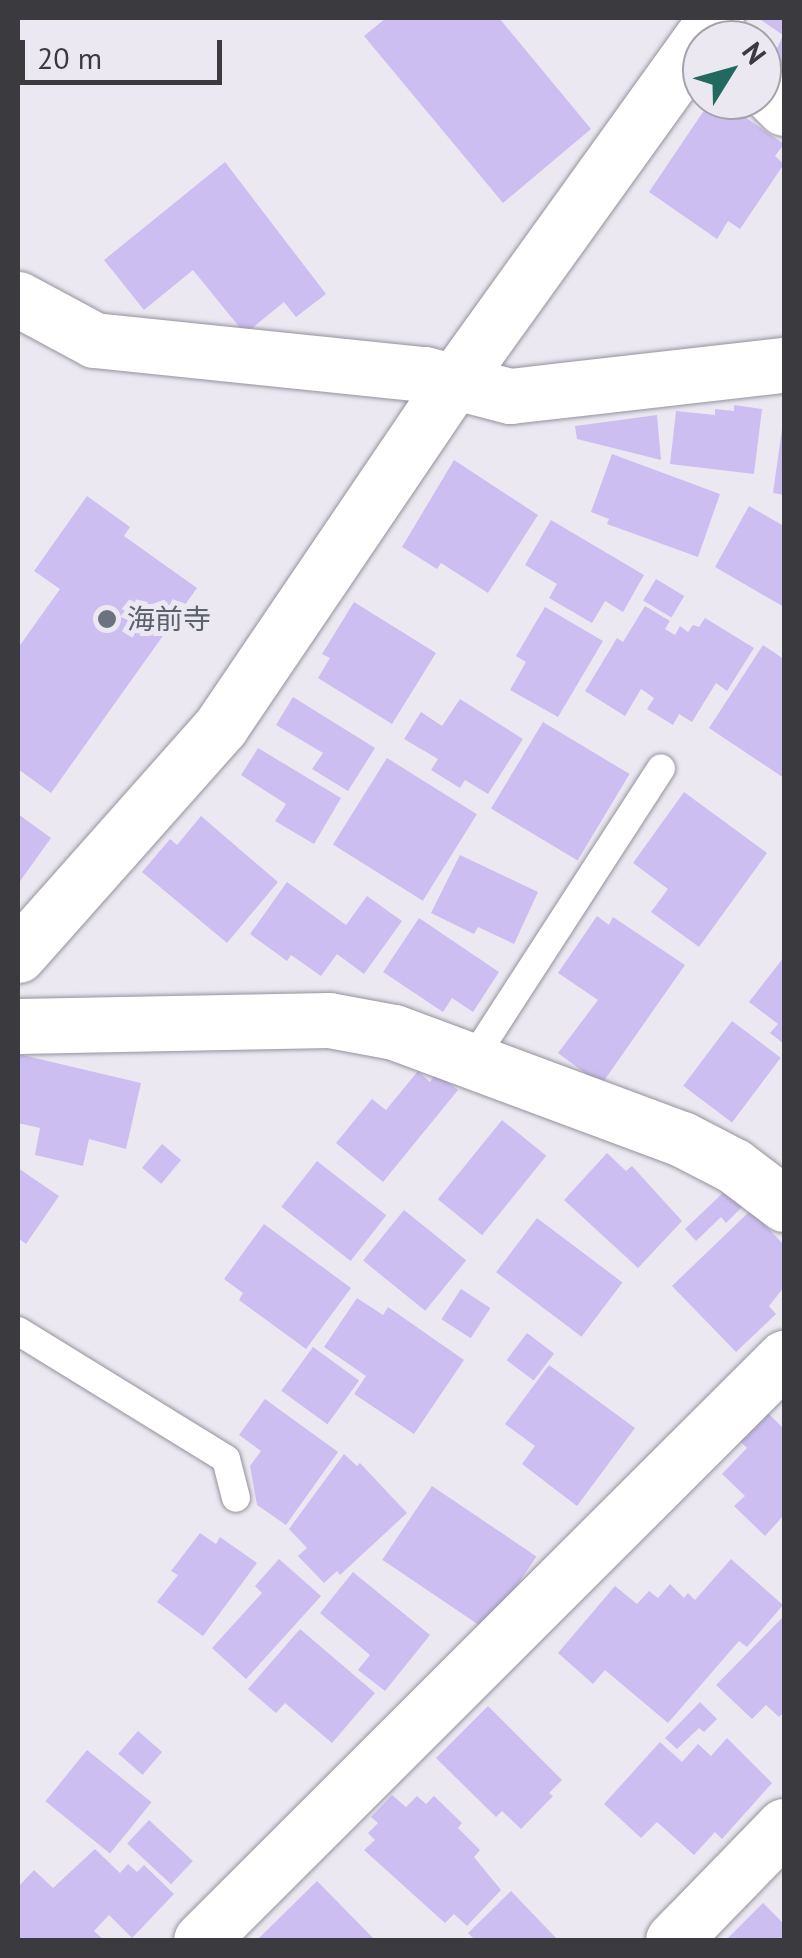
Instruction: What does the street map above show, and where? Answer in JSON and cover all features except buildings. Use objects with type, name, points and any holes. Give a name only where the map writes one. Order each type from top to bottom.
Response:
[{"type":"street","points":[[18,955],[221,726],[455,381],[682,64]]},
{"type":"street","points":[[18,299],[94,340],[425,374],[510,396],[784,366]]},
{"type":"street","points":[[18,1026],[329,1020],[394,1032],[682,1139],[734,1166],[784,1204]]},
{"type":"street","points":[[201,1940],[784,1358]]},
{"type":"street","points":[[672,1940],[784,1826]]},
{"type":"lane","points":[[473,1059],[661,768]]},
{"type":"lane","points":[[18,1331],[226,1459],[236,1498]]},
{"type":"place","name":"海前寺","points":[[107,619]]}]
